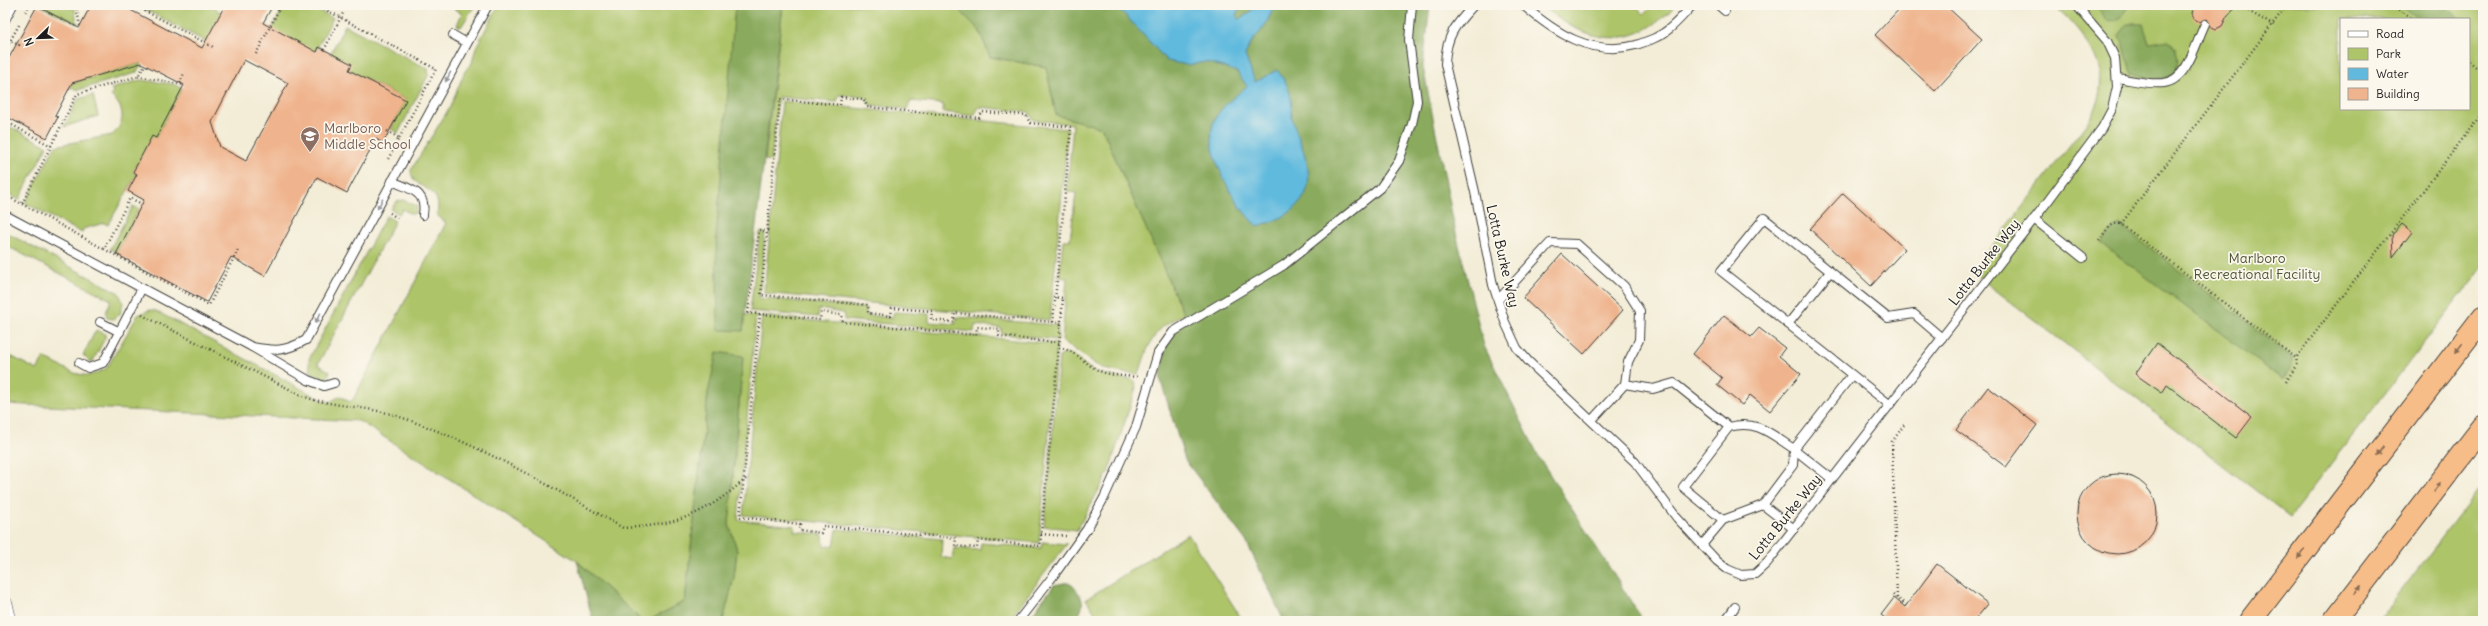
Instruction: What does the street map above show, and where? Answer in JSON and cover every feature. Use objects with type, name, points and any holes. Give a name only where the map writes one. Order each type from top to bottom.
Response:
[{"type":"highway","points":[[2250,621],[2483,317]]},
{"type":"highway","points":[[2334,621],[2483,427]]},
{"type":"street","points":[[5,604],[9,621]]},
{"type":"lane","points":[[5,20],[13,5]]},
{"type":"lane","points":[[252,347],[277,351],[291,348],[306,340],[488,5]]},
{"type":"lane","points":[[1018,621],[1080,538],[1104,498],[1136,427],[1149,378],[1158,353],[1173,332],[1284,265],[1380,188],[1395,166],[1412,124],[1417,101],[1409,40],[1412,5]]},
{"type":"lane","name":"Lotta Burke Way","points":[[1474,5],[1450,34],[1446,45],[1445,64],[1498,300],[1505,322],[1517,348],[1529,362],[1635,462],[1678,518],[1702,545],[1727,569],[1741,575],[1755,574],[1767,563],[2034,219],[2102,128],[2112,109],[2117,78],[2114,58],[2107,42],[2076,5]]},
{"type":"lane","points":[[1523,5],[1558,32],[1587,45],[1606,49],[1624,48],[1648,42],[1670,29],[1693,5]]},
{"type":"lane","points":[[2117,78],[2155,84],[2165,83],[2176,79],[2185,69],[2204,24]]},
{"type":"lane","points":[[453,35],[466,43]]},
{"type":"lane","points":[[392,181],[420,194],[425,204],[423,215]]},
{"type":"lane","points":[[5,215],[252,347],[308,380],[324,386],[334,384]]},
{"type":"lane","points":[[1889,404],[1721,271],[1764,218],[1888,318],[1914,314],[1942,338]]},
{"type":"lane","points":[[2034,219],[2083,258]]},
{"type":"lane","points":[[1498,300],[1550,243],[1577,244],[1624,286],[1640,311],[1639,340],[1628,362],[1625,384],[1592,420]]},
{"type":"lane","points":[[1788,324],[1830,272]]},
{"type":"lane","points":[[79,363],[88,368],[103,362],[142,288]]},
{"type":"lane","points":[[100,322],[120,332]]},
{"type":"lane","points":[[1702,545],[1723,520],[1763,505],[1793,465],[1794,449],[1852,375]]},
{"type":"lane","points":[[1625,384],[1653,389],[1674,383],[1729,427]]},
{"type":"lane","points":[[1723,520],[1683,487],[1729,427],[1743,423],[1761,427],[1794,449],[1832,479]]},
{"type":"lane","points":[[1763,505],[1794,529]]},
{"type":"lane","points":[[1725,621],[1735,607]]},
{"type":"path","points":[[5,50],[29,5]]},
{"type":"path","points":[[76,5],[80,26]]},
{"type":"path","points":[[134,5],[215,48]]},
{"type":"path","points":[[216,5],[223,9]]},
{"type":"path","points":[[256,54],[281,5]]},
{"type":"path","points":[[317,5],[436,69],[385,164]]},
{"type":"path","points":[[1897,5],[1900,8]]},
{"type":"path","points":[[2238,5],[2276,27]]},
{"type":"path","points":[[2121,224],[2286,5]]},
{"type":"path","points":[[2393,5],[2411,18]]},
{"type":"path","points":[[324,50],[343,14]]},
{"type":"path","points":[[10,41],[18,45],[20,43]]},
{"type":"path","points":[[2470,62],[2483,73]]},
{"type":"path","points":[[138,76],[145,65]]},
{"type":"path","points":[[180,83],[184,73]]},
{"type":"path","points":[[22,204],[77,94],[138,76],[184,85]]},
{"type":"path","points":[[1053,322],[1054,297],[1071,127],[1030,123],[1026,115],[982,112],[979,118],[867,108],[864,99],[840,97],[840,105],[780,99],[761,295],[868,304],[868,313],[891,316],[892,308],[932,311],[931,320],[954,322],[955,313],[1061,323]]},
{"type":"path","points":[[2296,358],[2483,112]]},
{"type":"path","points":[[5,121],[51,146]]},
{"type":"path","points":[[387,131],[399,138]]},
{"type":"path","points":[[5,195],[209,305],[238,250]]},
{"type":"path","points":[[104,249],[130,198],[142,204]]},
{"type":"path","points":[[379,205],[397,218]]},
{"type":"path","points":[[2099,241],[2108,228],[2114,224],[2121,224],[2209,290],[2296,358],[2297,364],[2286,382]]},
{"type":"path","points":[[768,231],[759,230],[748,313],[820,320],[821,312],[842,314],[843,322],[976,335],[977,327],[999,329],[999,336],[1059,343]]},
{"type":"path","points":[[129,262],[134,284]]},
{"type":"path","points":[[760,314],[740,518],[800,524],[799,530],[821,533],[823,526],[956,538],[955,546],[977,548],[978,540],[1040,546],[1063,298],[1054,297]]},
{"type":"path","points":[[138,298],[142,315],[305,397],[325,404],[348,405],[396,415],[493,455],[623,528],[653,525],[702,512],[722,499],[748,477]]},
{"type":"path","points":[[1059,348],[1068,348],[1097,370],[1112,375],[1149,378]]},
{"type":"path","points":[[1897,598],[1892,442],[1904,425]]},
{"type":"path","points":[[1041,534],[1080,538]]},
{"type":"path","points":[[1893,595],[1906,605]]},
{"type":"green space","points":[[42,5],[74,5],[77,24],[41,6]]},
{"type":"green space","points":[[137,5],[213,5],[221,13],[206,42]]},
{"type":"green space","points":[[285,5],[309,5],[333,18],[315,52],[258,55]]},
{"type":"green space","points":[[447,5],[475,5],[461,27],[457,25],[462,13]]},
{"type":"green space","points":[[499,5],[735,5],[732,52],[743,331],[745,314],[756,316],[738,520],[795,526],[794,531],[823,535],[824,547],[834,545],[837,529],[942,539],[941,557],[952,559],[954,548],[980,550],[981,543],[1041,548],[1042,542],[1067,544],[1008,621],[723,621],[734,577],[737,550],[729,524],[743,356],[708,393],[685,602],[648,621],[642,621],[577,561],[359,421],[5,404],[5,353],[37,370],[44,358],[74,373],[88,376],[106,369],[138,315],[150,310],[156,311],[322,400],[330,402],[340,396],[350,402],[354,398],[446,223],[437,215],[438,205],[436,198],[432,192],[416,182],[412,177],[411,170],[450,107],[465,71],[472,63],[476,47]]},
{"type":"green space","points":[[735,5],[783,5],[743,331],[718,330],[716,237]]},
{"type":"green space","points":[[783,5],[954,5],[979,30],[990,57],[1046,67],[1056,115],[1102,128],[1184,315],[1165,325],[1153,338],[1145,355],[1139,374],[1113,371],[1096,365],[1062,341],[1067,278],[1059,277],[1063,240],[1070,240],[1076,193],[1067,191],[1073,124],[1033,120],[1029,112],[979,107],[974,116],[943,112],[943,104],[911,101],[907,109],[870,105],[865,97],[839,95],[837,102],[778,97],[771,161],[765,160]]},
{"type":"green space","points":[[954,5],[1430,5],[1423,67],[1455,229],[1484,346],[1540,459],[1639,614],[1641,621],[1284,621],[1246,541],[1185,460],[1160,378],[1168,339],[1186,320],[1102,128],[1056,115],[1046,67],[990,57],[979,30]]},
{"type":"green space","points":[[1541,5],[1635,5],[1644,14],[1653,5],[1676,5],[1659,20],[1643,31],[1626,36],[1609,38],[1592,35],[1575,28],[1558,18]]},
{"type":"green space","name":"Marlboro Recreational Facility","points":[[2054,5],[2483,5],[2483,266],[2290,517],[1972,272],[2084,127],[2094,109],[2100,92],[2100,76],[2097,61],[2090,47],[2080,33]]},
{"type":"green space","points":[[2095,5],[2130,5],[2121,17],[2115,20],[2107,21]]},
{"type":"green space","points":[[2401,5],[2445,5],[2461,18],[2418,18]]},
{"type":"green space","points":[[2127,24],[2143,24],[2149,43],[2169,40],[2173,45],[2178,58],[2176,70],[2172,75],[2167,78],[2159,79],[2131,73],[2123,42],[2118,35]]},
{"type":"green space","points":[[345,25],[428,69],[429,74],[398,133],[391,129],[406,100],[349,70],[331,53]]},
{"type":"green space","points":[[142,63],[136,73],[78,90],[70,87],[72,83]]},
{"type":"green space","points":[[140,80],[174,84],[182,89],[156,138],[152,137],[133,172],[137,174],[108,225],[104,223],[83,229],[82,233],[25,203],[55,146],[112,135],[117,130],[122,120],[122,115],[119,105],[111,96],[113,91],[111,89]]},
{"type":"green space","points":[[93,95],[98,116],[64,127],[78,99]]},
{"type":"green space","points":[[782,101],[1068,129],[1050,320],[764,293]]},
{"type":"green space","points":[[5,124],[47,146],[19,200],[5,192]]},
{"type":"green space","points":[[404,200],[417,206],[416,213],[412,214],[402,209],[399,214],[391,209],[397,201]]},
{"type":"green space","points":[[133,206],[139,209],[117,252],[110,249]]},
{"type":"green space","points":[[386,216],[395,221],[318,364],[330,372],[327,378],[323,379],[310,371],[309,359]]},
{"type":"green space","points":[[2120,225],[2292,357],[2292,366],[2283,380],[2101,243],[2113,229]]},
{"type":"green space","points":[[5,232],[119,293],[123,303],[120,314],[113,319],[107,318],[106,312],[111,300],[5,245]]},
{"type":"green space","points":[[760,232],[765,233],[759,298],[866,308],[866,315],[892,318],[894,312],[929,314],[929,322],[955,324],[957,317],[1058,325],[1058,340],[1002,334],[1001,328],[975,325],[974,332],[844,320],[844,313],[819,309],[818,317],[750,311]]},
{"type":"green space","points":[[762,316],[1057,344],[1039,543],[743,515]]},
{"type":"green space","points":[[96,330],[105,334],[105,338],[93,361],[90,362],[83,355]]},
{"type":"green space","points":[[717,352],[743,356],[729,524],[737,550],[734,577],[723,621],[648,621],[685,601],[708,393]]},
{"type":"green space","points":[[1066,353],[1073,355],[1092,370],[1097,372],[1132,379],[1135,381],[1136,388],[1108,473],[1077,530],[1044,526],[1059,357]]},
{"type":"green space","points":[[2483,484],[2483,621],[2378,621]]},
{"type":"green space","points":[[1188,534],[1243,621],[1100,621],[1086,599]]},
{"type":"green space","points":[[577,561],[642,621],[593,621]]},
{"type":"green space","points":[[1069,582],[1078,592],[1082,601],[1081,610],[1074,621],[1027,621],[1054,585]]},
{"type":"water","points":[[1116,5],[1241,5],[1236,15],[1239,19],[1249,13],[1257,5],[1275,5],[1265,26],[1250,44],[1245,55],[1255,82],[1277,70],[1288,88],[1292,118],[1304,152],[1309,175],[1308,186],[1304,196],[1297,206],[1288,214],[1257,226],[1240,207],[1219,167],[1214,153],[1212,128],[1217,115],[1221,110],[1231,99],[1247,86],[1237,72],[1206,62],[1187,65],[1167,61]]},
{"type":"building","name":"Marlboro Middle School","points":[[91,5],[121,5],[202,48],[225,5],[273,5],[263,23],[317,52],[319,47],[352,64],[349,70],[406,100],[383,143],[376,139],[347,193],[317,177],[265,276],[231,257],[207,302],[116,254],[144,200],[128,191],[137,174],[133,172],[152,136],[156,138],[184,85],[141,63],[72,83],[55,116],[58,117],[47,138],[5,116],[5,55],[9,58],[37,6],[79,28]],"holes":[[[244,60],[288,83],[246,161],[220,147],[212,122]]]},
{"type":"building","points":[[1903,5],[1945,5],[1982,39],[1935,91],[1875,35]]},
{"type":"building","points":[[2195,5],[2239,5],[2227,16],[2222,26],[2216,29],[2210,26],[2207,19],[2200,22],[2194,19],[2192,13]]},
{"type":"building","points":[[1843,193],[1905,249],[1871,286],[1810,229]]},
{"type":"building","points":[[2402,224],[2412,232],[2393,257],[2392,235]]},
{"type":"building","points":[[1562,254],[1623,310],[1584,354],[1523,298]]},
{"type":"building","points":[[1724,315],[1751,337],[1759,328],[1785,348],[1779,356],[1801,374],[1770,411],[1750,395],[1742,405],[1717,385],[1722,378],[1693,354]]},
{"type":"building","points":[[2157,343],[2252,417],[2236,438],[2167,385],[2162,393],[2135,374]]},
{"type":"building","points":[[1988,387],[2037,425],[2006,467],[1956,430]]},
{"type":"building","points":[[2117,474],[2132,477],[2145,486],[2154,499],[2157,514],[2154,529],[2145,542],[2132,551],[2117,554],[2102,551],[2089,542],[2080,529],[2077,514],[2080,499],[2089,486],[2102,477]]},
{"type":"building","points":[[1937,564],[1988,604],[1974,621],[1889,621],[1881,615],[1894,598],[1905,607]]},
{"type":"place","name":"Marlboro Middle School","points":[[310,153]]}]
